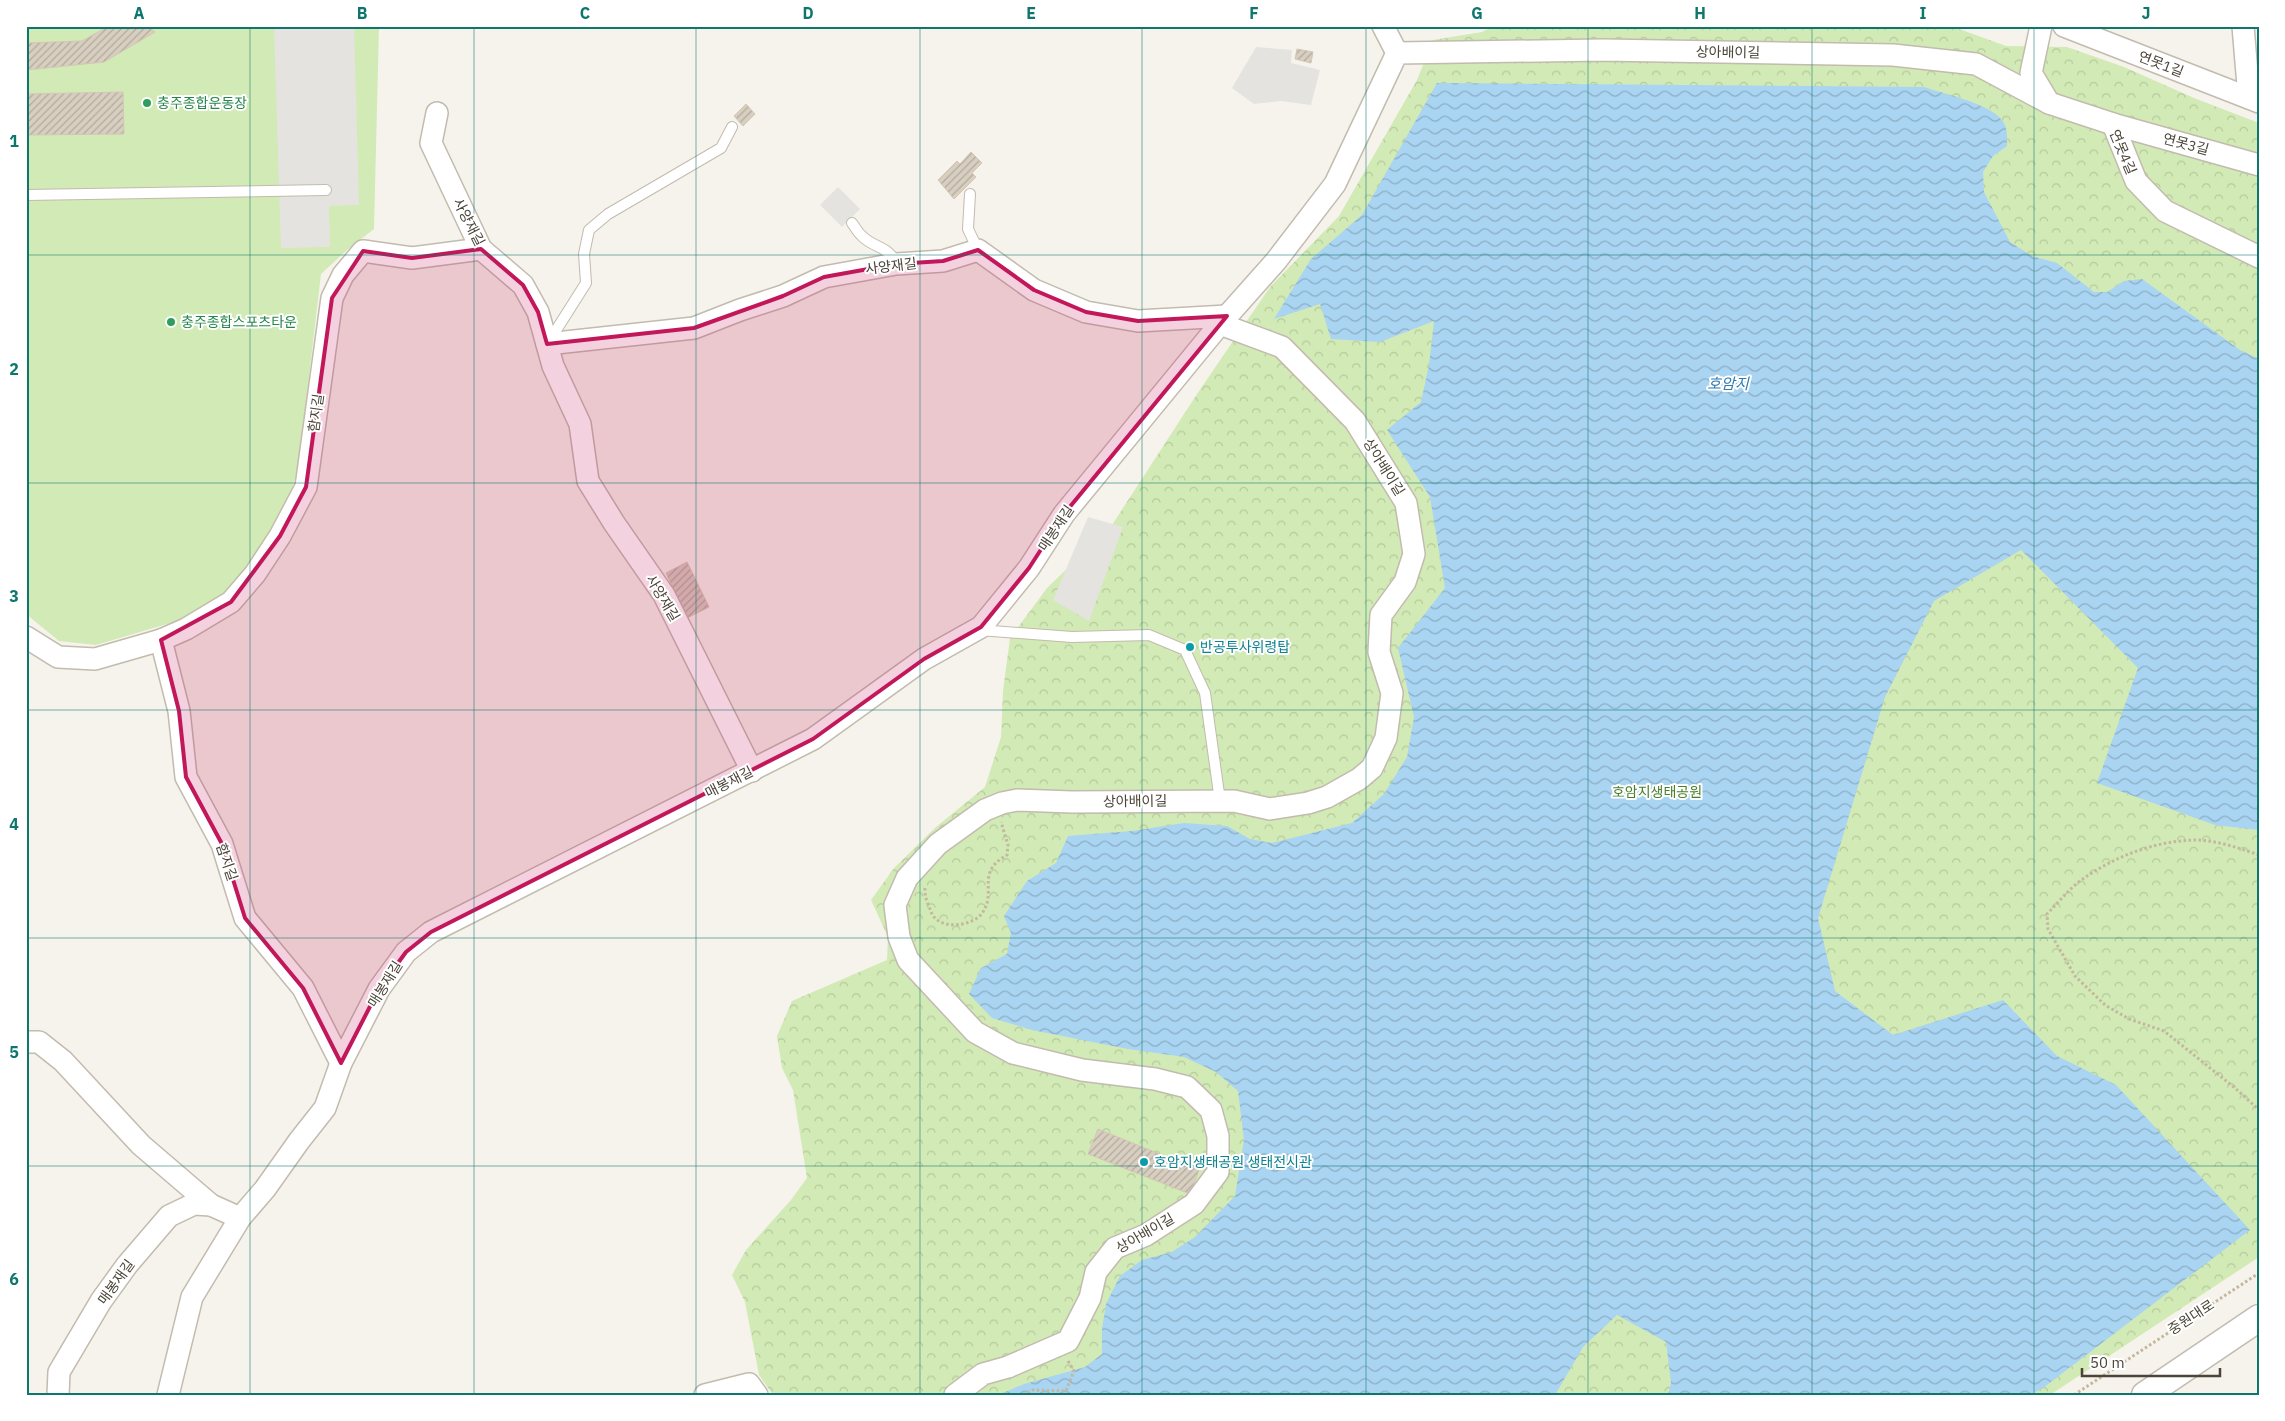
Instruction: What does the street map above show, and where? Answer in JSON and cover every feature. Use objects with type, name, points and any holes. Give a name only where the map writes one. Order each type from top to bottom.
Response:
[{"type":"street","points":[[978,250],[1034,290],[1086,312],[1138,321],[1224,320],[1276,261],[1335,184],[1397,53],[1383,26]]},
{"type":"street","points":[[2042,26],[2031,72],[2049,103]]},
{"type":"street","name":"연못1길","points":[[2064,26],[2254,100]]},
{"type":"street","points":[[2243,26],[2254,100]]},
{"type":"street","name":"상아배이길","points":[[1397,53],[1603,50],[1893,55],[1976,64],[2049,103]]},
{"type":"street","name":"연못4길","points":[[2049,103],[2113,124],[2136,181],[2165,210],[2259,257]]},
{"type":"street","name":"사양재길","points":[[437,113],[431,143],[481,249],[523,285],[538,312],[553,366],[580,424],[588,481],[614,523],[664,595],[752,771]]},
{"type":"street","name":"연못3길","points":[[2113,124],[2259,165]]},
{"type":"street","name":"함지길","points":[[26,637],[58,657],[95,659],[161,640],[186,629],[231,602],[255,574],[280,536],[306,486],[332,298],[343,275],[363,251],[412,258],[481,249]]},
{"type":"street","name":"사양재길","points":[[547,344],[694,328],[783,296],[824,277],[896,264],[943,261],[978,250]]},
{"type":"street","name":"상아배이길","points":[[955,1395],[983,1374],[1008,1366],[1068,1341],[1090,1298],[1096,1272],[1115,1248],[1146,1235],[1194,1204],[1218,1172],[1218,1136],[1211,1110],[1186,1086],[1156,1079],[1082,1070],[1013,1053],[974,1032],[908,960],[899,937],[895,905],[907,878],[938,844],[985,810],[1002,803],[1017,800],[1072,802],[1234,801],[1270,809],[1308,803],[1327,797],[1360,779],[1372,768],[1386,738],[1392,693],[1379,652],[1381,615],[1405,582],[1414,554],[1406,503],[1355,421],[1282,347],[1224,320]]},
{"type":"street","name":"매봉재길","points":[[168,1395],[192,1297],[240,1218],[265,1189],[299,1140],[325,1108],[341,1063],[379,989],[406,952],[431,932],[813,739],[924,659],[981,626],[1029,568],[1064,514],[1224,320]]},
{"type":"street","name":"함지길","points":[[161,640],[179,711],[186,777],[222,844],[244,918],[303,988],[341,1063]]},
{"type":"street","name":"매봉재길","points":[[26,1042],[40,1042],[63,1060],[141,1145],[211,1205],[240,1218]]},
{"type":"street","name":"매봉재길","points":[[58,1395],[59,1372],[101,1301],[127,1265],[169,1216],[194,1204],[211,1205]]},
{"type":"street","points":[[2145,1395],[2259,1318]]},
{"type":"street","points":[[705,1395],[749,1384],[757,1395]]},
{"type":"lane","points":[[547,344],[586,283],[584,254],[589,230],[608,214],[721,148],[732,127]]},
{"type":"lane","points":[[26,196],[326,190]]},
{"type":"lane","points":[[970,194],[968,229],[978,250]]},
{"type":"lane","points":[[852,223],[863,238],[885,249],[894,256],[896,264]]},
{"type":"lane","points":[[975,630],[1072,637],[1149,635],[1185,650],[1205,693],[1220,801]]},
{"type":"path","points":[[925,886],[924,895],[934,917],[950,925],[966,923],[977,918],[987,904],[988,876],[995,862],[1007,855],[1008,845],[1000,821]]},
{"type":"path","points":[[2259,855],[2237,847],[2196,840],[2152,845],[2112,861],[2079,882],[2047,914],[2048,929],[2075,976],[2105,1005],[2129,1019],[2164,1031],[2235,1088],[2259,1110]]},
{"type":"path","name":"중원대로","points":[[2074,1395],[2259,1273]]},
{"type":"path","points":[[1023,1395],[1032,1390],[1066,1391],[1074,1371]]},
{"type":"highlighted area","points":[[481,249],[523,285],[538,312],[547,344],[694,328],[783,296],[824,277],[896,264],[943,261],[978,250],[1034,290],[1086,312],[1138,321],[1227,316],[1064,514],[1029,568],[981,627],[924,659],[813,739],[431,932],[406,952],[379,989],[341,1063],[303,988],[245,918],[222,844],[186,777],[179,711],[161,640],[231,602],[280,536],[306,487],[332,298],[363,251],[412,258]]},
{"type":"green space","name":"충주종합스포츠타운","points":[[26,26],[379,26],[374,229],[321,274],[299,461],[288,508],[263,553],[232,588],[177,621],[96,645],[59,641],[26,614]]},
{"type":"green space","name":"호암지","points":[[1494,26],[1951,26],[2006,46],[2067,47],[2124,67],[2194,98],[2259,123],[2259,1257],[2050,1395],[773,1395],[759,1375],[745,1302],[732,1275],[746,1250],[791,1200],[807,1178],[793,1090],[782,1068],[777,1036],[792,1001],[887,960],[888,937],[871,900],[894,868],[936,827],[985,787],[1001,737],[1003,691],[1010,638],[1047,588],[1112,525],[1197,394],[1270,287],[1339,216],[1417,80],[1433,40],[1482,32]]},
{"type":"shaded area","points":[[274,26],[354,26],[359,205],[329,206],[330,247],[281,248]]},
{"type":"shaded area","points":[[1256,47],[1292,50],[1291,63],[1320,70],[1311,105],[1281,101],[1254,104],[1232,88]]},
{"type":"shaded area","points":[[838,187],[860,209],[842,227],[820,205]]},
{"type":"shaded area","points":[[1088,517],[1123,527],[1089,621],[1053,600]]},
{"type":"water","name":"호암지","points":[[1437,83],[1924,87],[1965,100],[1995,113],[2006,128],[2007,146],[1993,156],[1983,172],[1984,192],[2010,242],[2032,256],[2057,263],[2094,292],[2107,292],[2124,281],[2142,279],[2240,350],[2259,359],[2259,830],[2215,825],[2097,783],[2138,668],[2021,550],[1934,601],[1885,697],[1818,918],[1835,991],[1893,1035],[2003,1000],[2057,1056],[2116,1085],[2250,1230],[2043,1388],[2030,1395],[1668,1395],[1671,1383],[1666,1342],[1617,1315],[1583,1347],[1555,1395],[998,1395],[1024,1384],[1085,1367],[1102,1354],[1102,1329],[1106,1304],[1120,1276],[1142,1260],[1172,1252],[1195,1237],[1235,1196],[1244,1140],[1238,1091],[1216,1072],[1184,1057],[1128,1049],[1032,1030],[992,1018],[969,994],[981,968],[1007,954],[1011,933],[1004,916],[1027,881],[1056,863],[1068,836],[1132,831],[1184,823],[1227,826],[1250,839],[1272,843],[1352,823],[1384,794],[1407,757],[1414,717],[1398,648],[1445,588],[1430,497],[1387,430],[1421,402],[1429,365],[1434,321],[1380,342],[1331,339],[1320,304],[1274,319],[1311,259],[1362,215]]},
{"type":"building","points":[[109,26],[148,26],[155,32],[104,62],[26,70],[26,43],[82,41]]},
{"type":"building","points":[[1297,49],[1313,52],[1311,63],[1295,59]]},
{"type":"building","points":[[123,92],[124,134],[26,135],[26,94]]},
{"type":"building","points":[[746,104],[755,114],[743,126],[734,116]]},
{"type":"building","points":[[971,152],[982,163],[972,173],[976,177],[954,199],[938,180],[957,161],[960,164]]},
{"type":"building","points":[[687,562],[709,607],[687,618],[666,573]]},
{"type":"building","name":"호암지생태공원 생태전시관","points":[[1098,1129],[1199,1170],[1190,1194],[1088,1154]]},
{"type":"place","name":"충주종합운동장","points":[[147,103]]},
{"type":"place","name":"충주종합스포츠타운","points":[[171,322]]},
{"type":"place","name":"반공투사위령탑","points":[[1190,647]]},
{"type":"place","name":"호암지생태공원 생태전시관","points":[[1144,1162]]},
{"type":"park label","name":"호암지생태공원","points":[[1657,792]]}]
